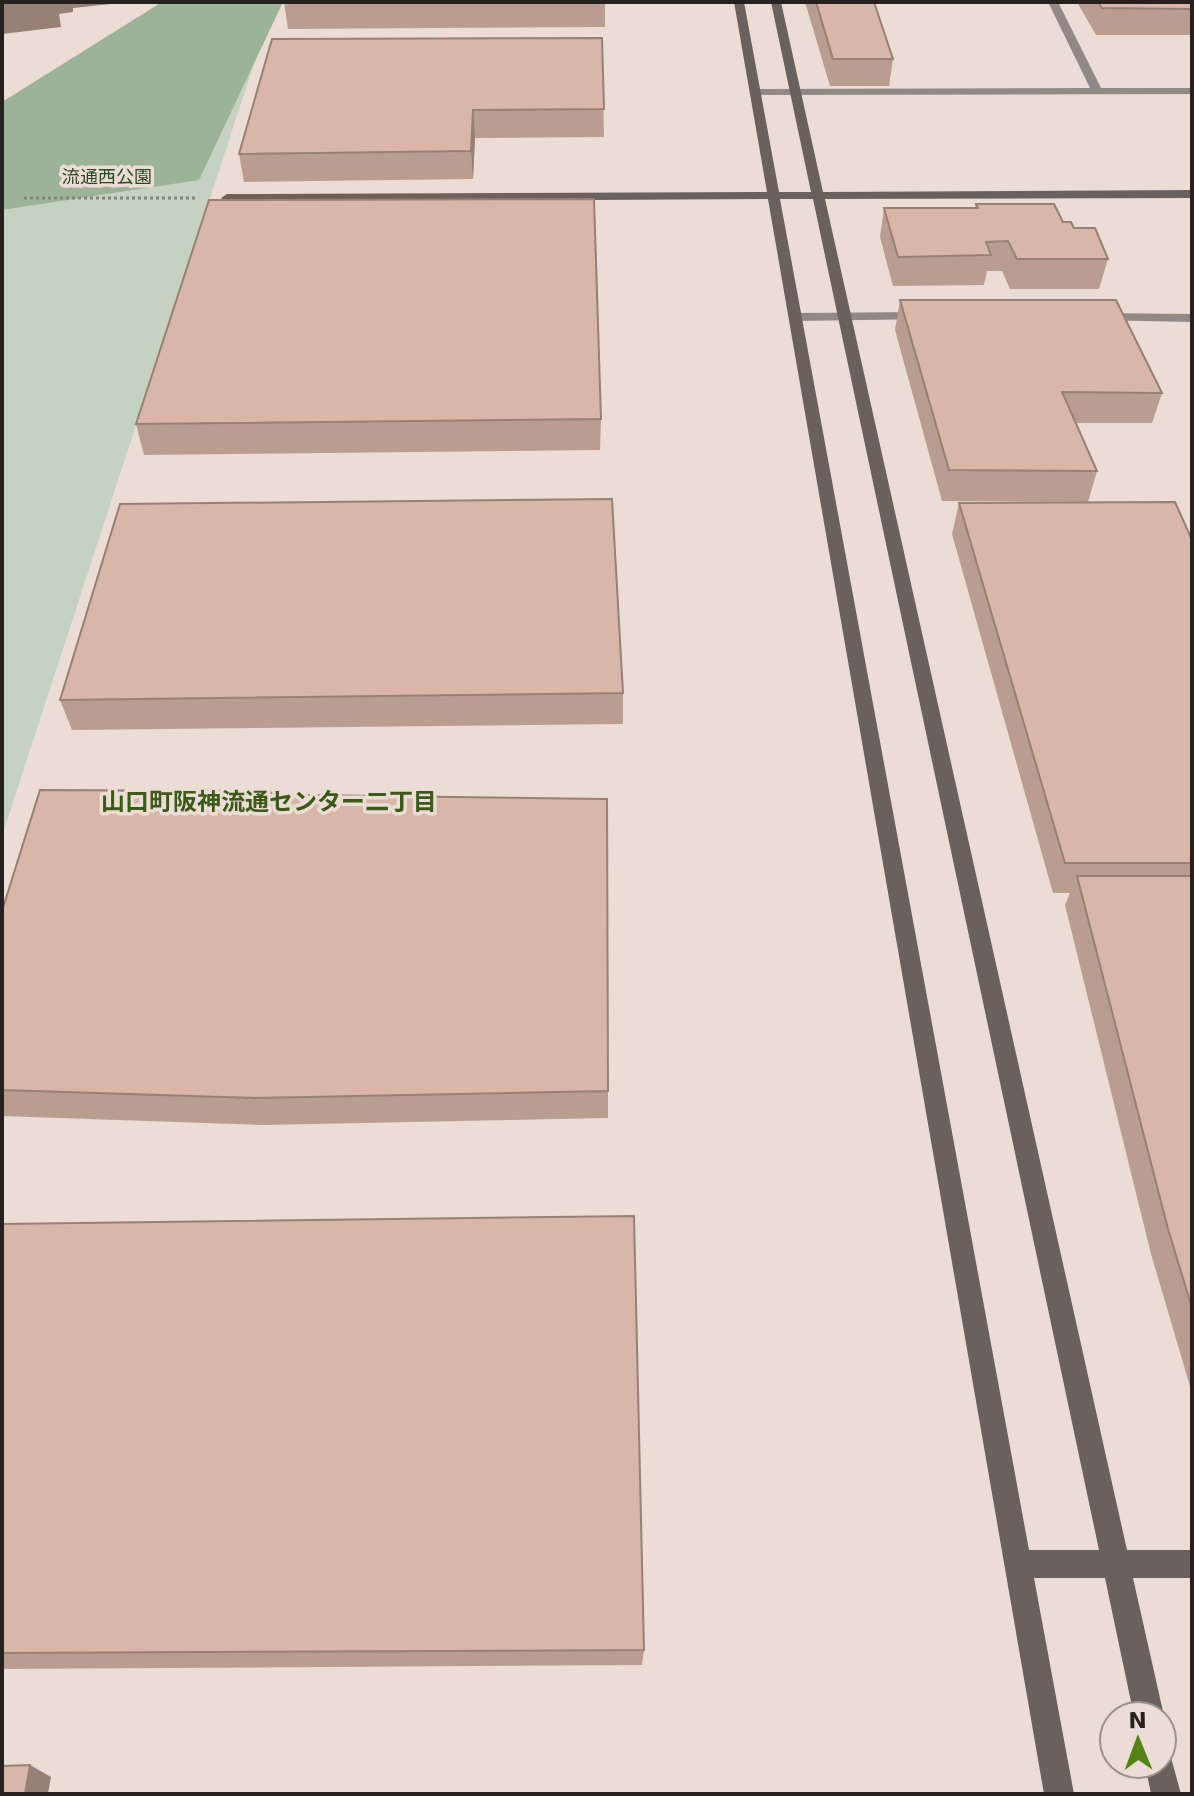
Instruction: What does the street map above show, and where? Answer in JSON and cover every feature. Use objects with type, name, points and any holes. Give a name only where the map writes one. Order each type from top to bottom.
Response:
[{"type":"street","points":[[739,2],[1059,1794]]},
{"type":"street","points":[[776,2],[1146,1700]]},
{"type":"street","points":[[1053,2],[1097,91]]},
{"type":"street","points":[[755,92],[1192,91]]},
{"type":"street","points":[[227,198],[1192,194]]},
{"type":"street","points":[[796,317],[941,316]]},
{"type":"street","points":[[1082,317],[1192,318]]},
{"type":"street","points":[[1018,1564],[1192,1564]]},
{"type":"path","points":[[24,198],[205,198]]},
{"type":"green space","points":[[162,2],[283,2],[199,180],[2,210],[2,102]]},
{"type":"green space","name":"流通西公園","points":[[274,2],[2,836],[2,119]]},
{"type":"building","points":[[284,2],[415,2],[284,3]]},
{"type":"building","points":[[816,2],[874,2],[893,59],[833,59]]},
{"type":"building","points":[[1098,2],[1192,2],[1192,9],[1102,8]]},
{"type":"building","points":[[602,38],[604,109],[473,110],[471,151],[239,154],[272,39]]},
{"type":"building","points":[[594,199],[601,419],[136,424],[209,200]]},
{"type":"building","points":[[976,204],[1054,204],[1063,222],[1071,222],[1074,228],[1095,228],[1108,259],[1017,259],[1008,241],[986,242],[991,255],[898,257],[884,208],[978,208]]},
{"type":"building","points":[[900,300],[1116,300],[1162,393],[1062,392],[1097,471],[949,470]]},
{"type":"building","points":[[612,499],[623,693],[60,700],[120,504]]},
{"type":"building","points":[[1175,502],[1192,540],[1192,863],[1065,863],[959,503]]},
{"type":"building","points":[[40,790],[607,799],[608,1091],[255,1098],[2,1090],[2,911]]},
{"type":"building","points":[[1077,876],[1192,876],[1192,1308],[1168,1229]]},
{"type":"building","points":[[634,1216],[644,1650],[2,1653],[2,1224]]},
{"type":"building","points":[[30,1765],[25,1794],[2,1794],[2,1766]]},
{"type":"district","name":"山口町阪神流通センター二丁目","points":[[269,802]]}]
